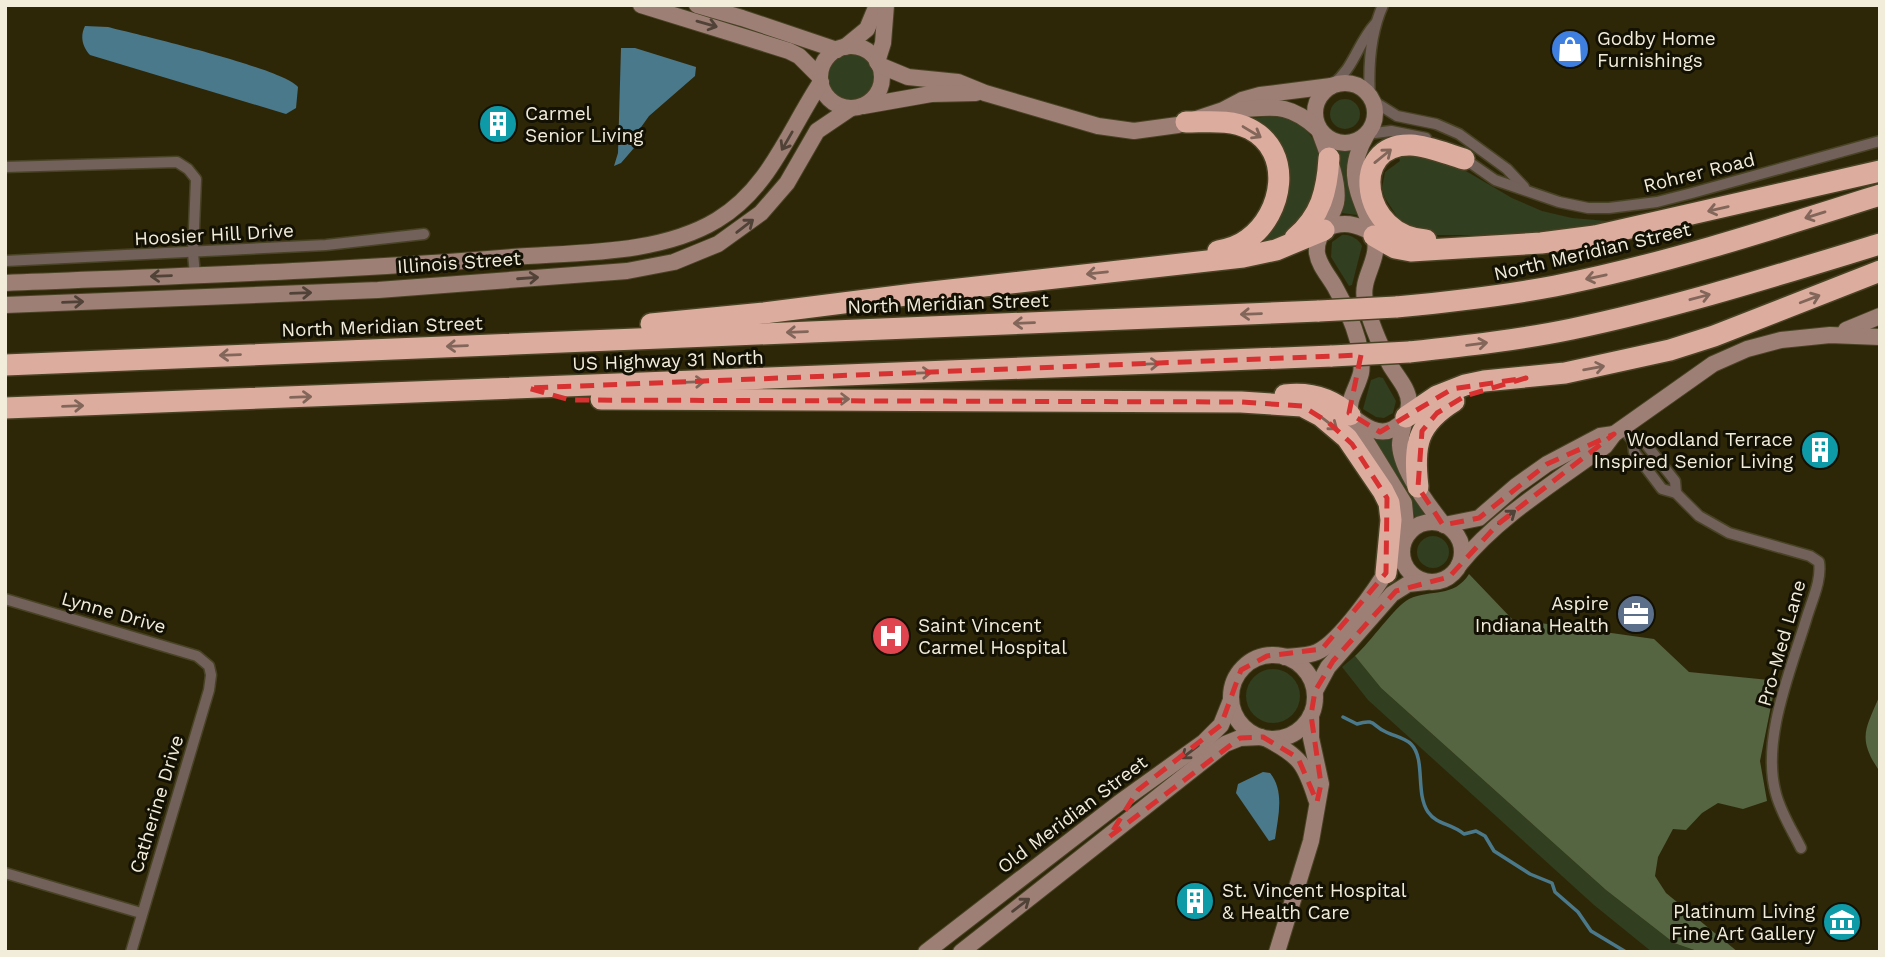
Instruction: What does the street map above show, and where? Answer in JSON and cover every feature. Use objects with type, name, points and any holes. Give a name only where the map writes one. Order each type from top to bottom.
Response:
[{"type":"highway","points":[[1165,266],[1234,247],[1250,238],[1270,214],[1279,186],[1274,155],[1256,132],[1233,123],[1186,122]]},
{"type":"highway","points":[[1464,159],[1419,146],[1394,148],[1379,156],[1373,164],[1370,185],[1379,215],[1394,231],[1412,239],[1432,240],[1469,248]]},
{"type":"highway","points":[[1283,248],[1310,223],[1318,211],[1325,193],[1329,158]]},
{"type":"highway","points":[[1373,234],[1389,246],[1405,251],[1541,243],[1616,233],[1880,171]]},
{"type":"highway","name":"North Meridian Street","points":[[5,365],[1396,307],[1481,298],[1620,272],[1880,195]]},
{"type":"highway","points":[[525,343],[591,328],[731,317],[1255,255],[1283,248],[1324,230]]},
{"type":"highway","name":"US Highway 31 North","points":[[5,408],[1409,352],[1514,339],[1630,316],[1880,244]]},
{"type":"highway","points":[[1405,417],[1437,397],[1465,385],[1606,366],[1670,351],[1880,271]]},
{"type":"highway","points":[[1418,487],[1415,462],[1417,445],[1422,431],[1433,416],[1465,396],[1526,378]]},
{"type":"highway","points":[[528,388],[570,400],[1241,402],[1302,407],[1321,416],[1347,438],[1383,491],[1389,503],[1391,520],[1386,573]]},
{"type":"highway","points":[[1241,402],[1308,394],[1334,402],[1350,415]]},
{"type":"street","points":[[641,5],[669,9],[789,51],[799,56],[821,80]]},
{"type":"street","points":[[697,5],[841,49],[856,47],[867,51],[878,64],[908,77],[958,82],[982,92],[1119,130],[1143,131],[1186,122],[1260,95],[1339,83],[1353,84],[1362,89],[1370,99]]},
{"type":"street","points":[[877,5],[867,29],[825,61],[821,80],[824,92],[833,102],[854,107],[931,94],[982,92]]},
{"type":"street","points":[[854,107],[868,103],[879,90],[881,79],[878,64],[883,43],[886,5]]},
{"type":"street","points":[[1382,5],[1375,24],[1369,67],[1370,99],[1374,115],[1357,154],[1354,174],[1376,252],[1364,286],[1364,298],[1384,352],[1407,393],[1409,405],[1401,450],[1430,508],[1443,524],[1454,532],[1461,544],[1459,565]]},
{"type":"street","points":[[1375,24],[1351,66],[1318,103],[1316,116],[1337,197],[1317,245],[1319,261],[1342,300],[1361,355],[1361,371],[1350,400],[1350,415],[1404,503],[1406,524],[1401,552],[1411,575],[1426,582]]},
{"type":"street","name":"Illinois Street","points":[[5,283],[426,264],[642,247],[667,241],[718,219],[754,189],[772,166],[821,80]]},
{"type":"street","name":"Rohrer Road","points":[[1370,99],[1396,116],[1436,124],[1459,134],[1507,169],[1526,189]]},
{"type":"street","name":"Illinois Street","points":[[5,305],[378,290],[626,271],[674,262],[718,244],[761,213],[787,183],[817,131],[854,107]]},
{"type":"street","points":[[1223,110],[1282,107],[1302,116],[1329,139],[1342,143],[1356,142],[1367,134]]},
{"type":"street","name":"Rohrer Road","points":[[1367,134],[1391,131],[1422,137],[1448,147],[1495,180],[1553,200],[1579,206],[1622,207],[1692,193],[1880,141]]},
{"type":"street","points":[[5,167],[177,162],[188,169],[196,179],[193,253],[195,275]]},
{"type":"street","points":[[1324,230],[1335,224],[1349,223],[1373,234]]},
{"type":"street","name":"Hoosier Hill Drive","points":[[5,261],[326,245],[424,234]]},
{"type":"street","points":[[1830,335],[1856,328],[1880,316]]},
{"type":"street","points":[[1315,691],[1333,661],[1396,591],[1408,584],[1448,577],[1498,524],[1623,434],[1682,384],[1728,357],[1781,340],[1830,335],[1880,337]]},
{"type":"street","points":[[1350,415],[1380,432],[1394,428],[1405,417]]},
{"type":"street","points":[[1317,802],[1303,763],[1286,748],[1248,731],[1239,720],[1231,700],[1236,678],[1248,663],[1267,656],[1307,655],[1325,647],[1370,597],[1403,542],[1416,526],[1479,518],[1547,464],[1600,436],[1623,434]]},
{"type":"street","name":"Pro-Med Lane","points":[[1623,434],[1662,489],[1676,493],[1699,516],[1720,530],[1810,556],[1819,562],[1817,582],[1784,690],[1771,746],[1776,794],[1801,848]]},
{"type":"street","name":"Lynne Drive","points":[[5,599],[197,656],[209,666]]},
{"type":"street","points":[[1263,737],[1289,736],[1304,725],[1315,703],[1315,691],[1305,670],[1285,657]]},
{"type":"street","name":"Catherine Drive","points":[[131,952],[209,690],[209,666]]},
{"type":"street","name":"Old Meridian Street","points":[[926,952],[1213,734],[1224,720],[1231,700]]},
{"type":"street","points":[[1277,952],[1311,841],[1321,784],[1311,737],[1311,715]]},
{"type":"street","name":"Old Meridian Street","points":[[964,949],[1225,744],[1240,738],[1263,737]]},
{"type":"street","points":[[1109,837],[1117,819],[1137,798],[1138,790]]},
{"type":"street","points":[[5,873],[141,913]]},
{"type":"street","points":[[954,931],[964,949]]},
{"type":"highlighted area","points":[[1361,355],[1349,413],[1380,432],[1452,389],[1526,378],[1465,396],[1437,413],[1422,431],[1418,487],[1443,525],[1479,518],[1547,464],[1614,434],[1498,524],[1449,577],[1396,591],[1333,661],[1315,691],[1311,715],[1321,784],[1317,802],[1298,758],[1263,737],[1240,738],[1109,837],[1138,790],[1221,725],[1241,670],[1267,656],[1322,649],[1386,573],[1387,498],[1352,444],[1328,422],[1302,406],[1241,402],[570,400],[528,388]]},
{"type":"green space","points":[[851,54],[867,61],[874,77],[867,93],[851,100],[835,93],[828,77],[835,61]]},
{"type":"green space","points":[[1345,99],[1356,103],[1360,114],[1356,125],[1345,129],[1334,125],[1330,114],[1334,103]]},
{"type":"green space","points":[[1276,116],[1290,119],[1311,135],[1321,160],[1320,187],[1313,205],[1286,239],[1248,247],[1282,204],[1250,118]]},
{"type":"green space","points":[[1334,146],[1351,149],[1346,170],[1357,215],[1342,213],[1344,191]]},
{"type":"green space","points":[[1409,153],[1454,164],[1512,198],[1542,211],[1572,218],[1619,222],[1534,235],[1428,235],[1398,218],[1382,188],[1385,172],[1400,161],[1398,155]]},
{"type":"green space","points":[[1342,235],[1354,238],[1362,246],[1352,285],[1349,286],[1331,257],[1332,242]]},
{"type":"green space","points":[[1383,378],[1396,401],[1393,413],[1384,418],[1376,417],[1363,409],[1371,380]]},
{"type":"green space","points":[[1392,439],[1393,450],[1428,517],[1416,522],[1411,502],[1373,440]]},
{"type":"green space","points":[[1433,536],[1444,541],[1449,552],[1444,563],[1433,568],[1422,563],[1417,552],[1422,541]]},
{"type":"green space","points":[[1469,574],[1512,619],[1654,639],[1689,672],[1769,680],[1775,686],[1760,761],[1767,801],[1743,809],[1718,803],[1702,813],[1686,830],[1673,829],[1658,857],[1655,876],[1666,893],[1738,952],[1700,952],[1674,943],[1606,890],[1381,688],[1355,656],[1403,603],[1417,596],[1456,587]]},
{"type":"green space","points":[[1355,656],[1381,688],[1606,890],[1674,943],[1700,952],[1652,952],[1594,905],[1368,700],[1342,667]]},
{"type":"green space","points":[[1273,669],[1292,677],[1300,696],[1292,715],[1273,723],[1254,715],[1246,696],[1254,677]]},
{"type":"green space","points":[[1880,695],[1880,772],[1868,751],[1866,734]]},
{"type":"water","points":[[85,26],[108,27],[209,53],[287,79],[298,87],[296,108],[286,114],[90,55],[83,41]]},
{"type":"water","points":[[621,48],[635,48],[696,67],[695,76],[649,116],[639,130],[634,148],[621,163],[614,166],[618,153]]},
{"type":"water","points":[[1263,772],[1270,773],[1275,780],[1279,796],[1275,839],[1269,841],[1236,793],[1238,784]]},
{"type":"waterway","points":[[1343,717],[1357,724],[1371,722],[1409,742],[1416,750],[1424,804],[1432,816],[1464,834],[1476,831],[1485,836],[1494,851],[1530,874],[1552,883],[1555,892],[1578,912],[1591,931],[1626,952]]},
{"type":"place","name":"Godby Home Furnishings","points":[[1570,49]]},
{"type":"place","name":"Carmel Senior Living","points":[[498,124]]},
{"type":"place","name":"Woodland Terrace Inspired Senior Living","points":[[1820,450]]},
{"type":"place","name":"Aspire Indiana Health","points":[[1636,614]]},
{"type":"place","name":"Saint Vincent Carmel Hospital","points":[[891,636]]},
{"type":"place","name":"St. Vincent Hospital & Health Care","points":[[1195,901]]},
{"type":"place","name":"Platinum Living Fine Art Gallery","points":[[1842,922]]}]
